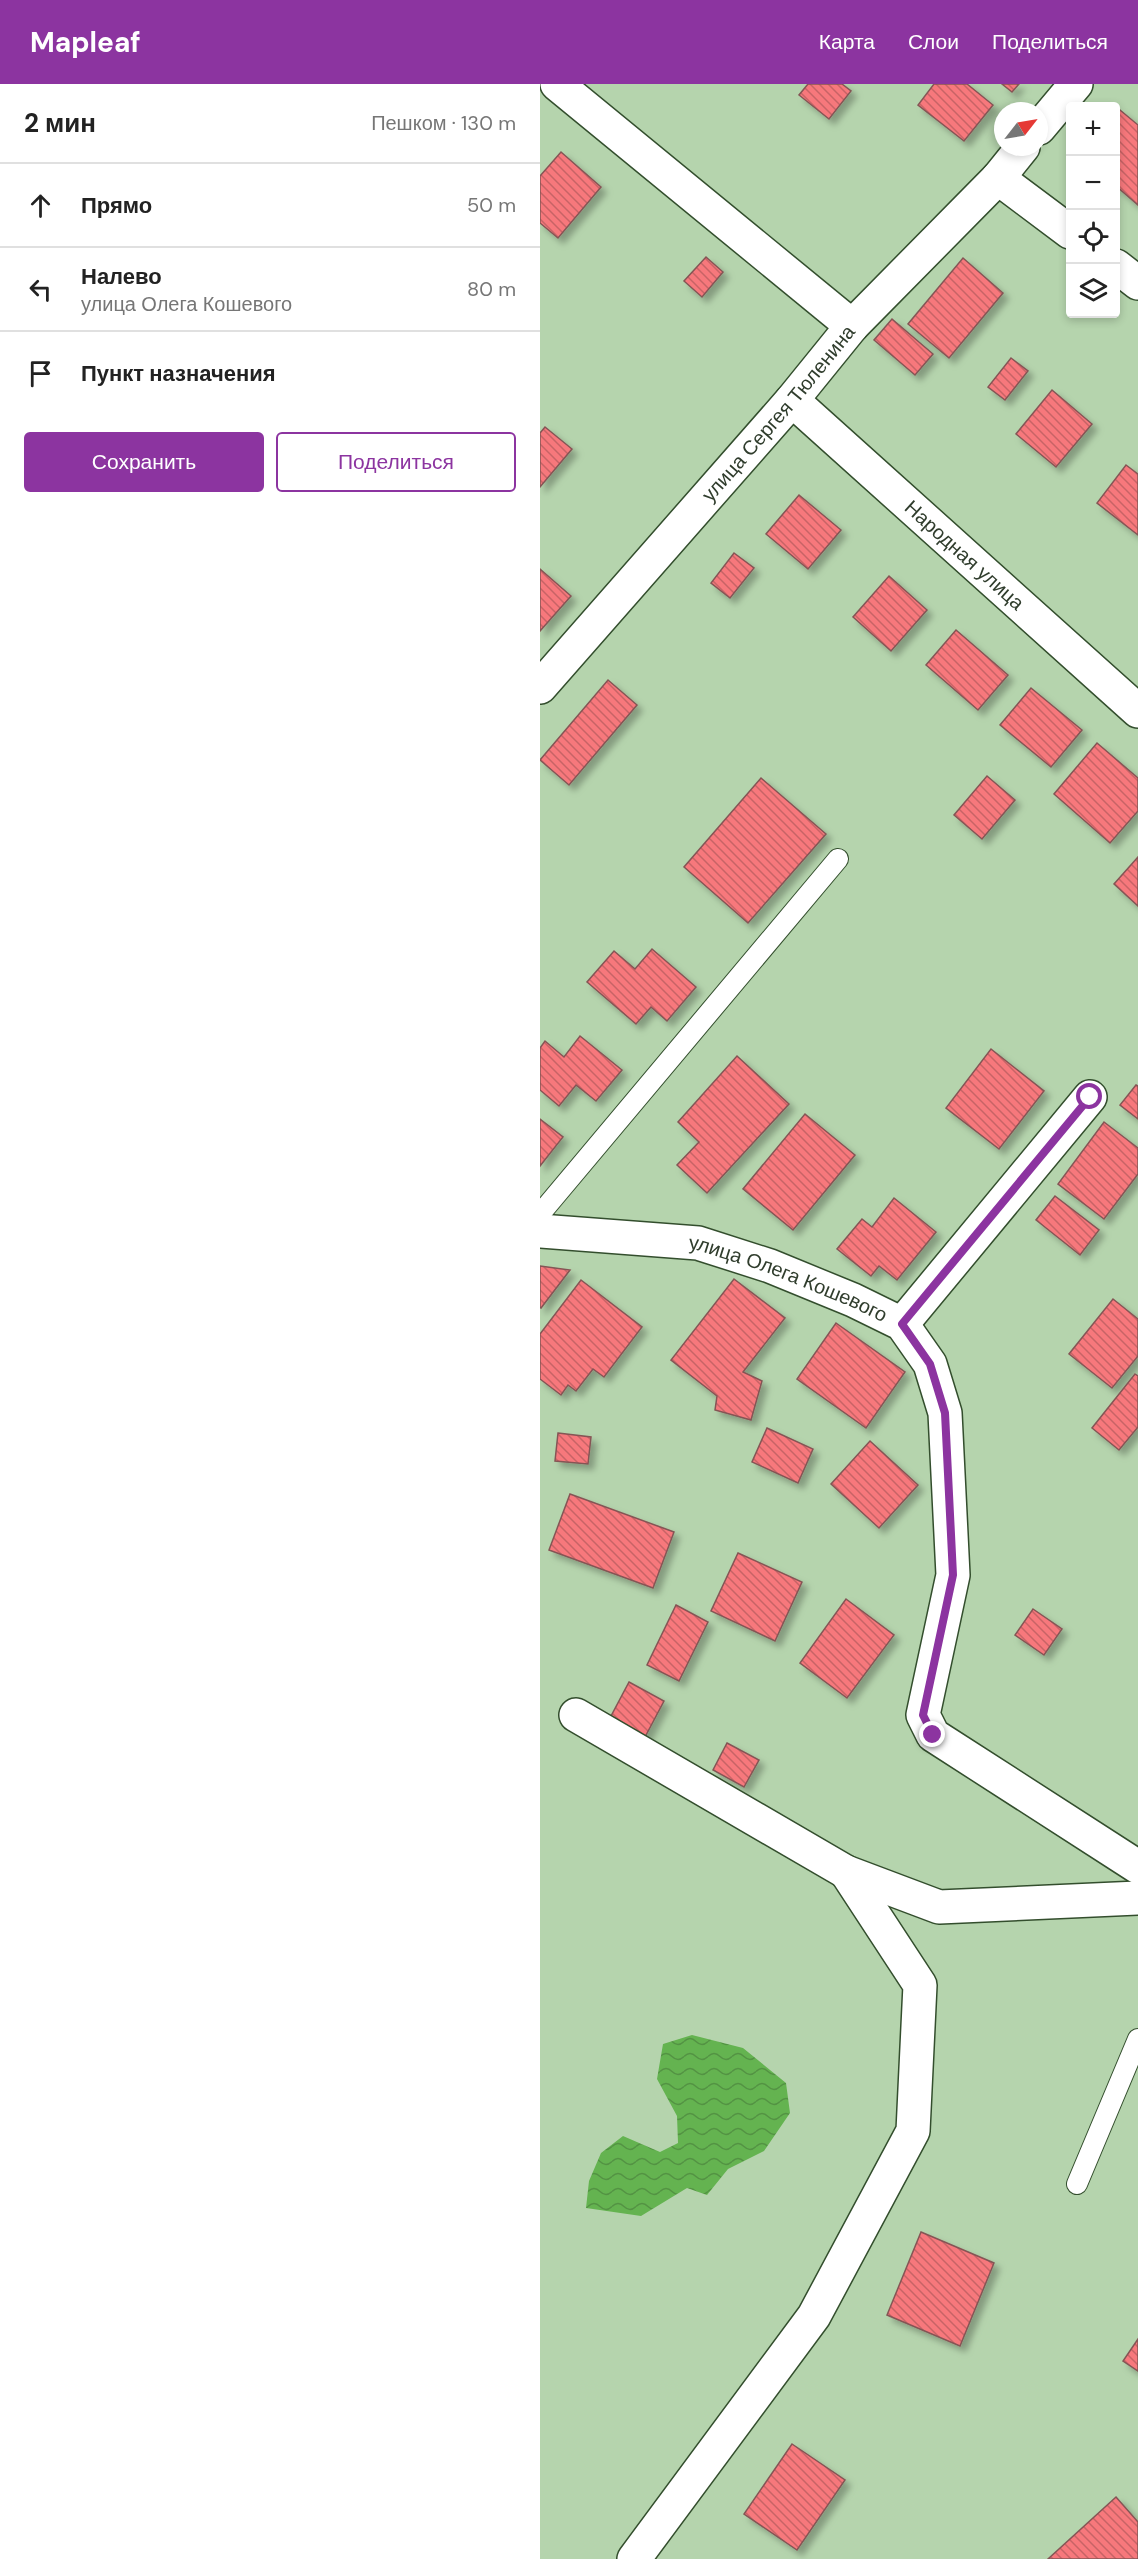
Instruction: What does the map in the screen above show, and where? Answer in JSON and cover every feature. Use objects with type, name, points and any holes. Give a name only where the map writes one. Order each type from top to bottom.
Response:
[{"type":"street","points":[[557,84],[852,326]]},
{"type":"street","points":[[1048,117],[1076,84]]},
{"type":"street","name":"улица Сергея Тюленина","points":[[540,687],[792,400],[852,326],[998,178],[1016,156]]},
{"type":"street","points":[[998,178],[1066,228]]},
{"type":"street","points":[[1120,269],[1138,283]]},
{"type":"street","name":"Народная улица","points":[[792,400],[1138,711]]},
{"type":"street","points":[[902,1324],[1090,1097]]},
{"type":"street","name":"улица Олега Кошевого","points":[[540,1231],[698,1244],[770,1266],[854,1300],[902,1324],[930,1364],[945,1413],[953,1575],[923,1715],[933,1735],[1138,1867]]},
{"type":"street","points":[[576,1715],[846,1872],[939,1907],[1138,1898]]},
{"type":"street","points":[[634,2559],[814,2316],[913,2131],[920,1985],[846,1872]]},
{"type":"lane","points":[[540,1214],[838,859]]},
{"type":"lane","points":[[1077,2184],[1138,2039]]},
{"type":"water","points":[[692,2035],[743,2048],[786,2083],[790,2113],[764,2151],[728,2169],[707,2195],[687,2188],[641,2216],[586,2208],[589,2181],[601,2153],[623,2136],[660,2152],[678,2143],[677,2116],[657,2079],[663,2044]]},
{"type":"building","points":[[808,84],[842,84],[851,91],[829,119],[799,95]]},
{"type":"building","points":[[934,84],[967,84],[993,105],[964,141],[918,105]]},
{"type":"building","points":[[1002,84],[1019,84],[1012,92]]},
{"type":"building","points":[[1120,110],[1138,125],[1138,205],[1120,189]]},
{"type":"building","points":[[561,152],[601,187],[558,238],[540,223],[540,176]]},
{"type":"building","points":[[706,257],[723,272],[702,297],[684,281]]},
{"type":"building","points":[[963,258],[1003,293],[949,358],[908,324]]},
{"type":"building","points":[[892,319],[933,354],[915,375],[874,340]]},
{"type":"building","points":[[1011,358],[1028,371],[1005,400],[988,387]]},
{"type":"building","points":[[1052,390],[1092,424],[1056,467],[1016,434]]},
{"type":"building","points":[[545,427],[572,449],[540,487],[540,433]]},
{"type":"building","points":[[1126,465],[1138,474],[1138,535],[1097,503]]},
{"type":"building","points":[[799,495],[841,530],[808,569],[766,534]]},
{"type":"building","points":[[734,553],[754,568],[730,598],[711,583]]},
{"type":"building","points":[[540,569],[571,596],[540,631]]},
{"type":"building","points":[[889,576],[927,610],[891,651],[853,617]]},
{"type":"building","points":[[956,630],[1008,675],[978,710],[926,665]]},
{"type":"building","points":[[608,680],[637,705],[569,785],[540,760]]},
{"type":"building","points":[[1031,688],[1082,730],[1051,767],[1000,725]]},
{"type":"building","points":[[1097,743],[1138,778],[1138,811],[1110,843],[1054,794]]},
{"type":"building","points":[[987,776],[1015,800],[982,839],[954,815]]},
{"type":"building","points":[[761,778],[826,834],[748,923],[684,867]]},
{"type":"building","points":[[1138,857],[1138,906],[1114,884]]},
{"type":"building","points":[[652,949],[696,987],[667,1021],[651,1007],[636,1024],[587,982],[614,951],[635,969]]},
{"type":"building","points":[[580,1036],[622,1070],[596,1101],[576,1085],[559,1106],[540,1090],[540,1048],[545,1041],[564,1057]]},
{"type":"building","points":[[991,1049],[1044,1091],[999,1149],[946,1108]]},
{"type":"building","points":[[737,1056],[789,1104],[707,1193],[677,1165],[699,1142],[678,1122]]},
{"type":"building","points":[[1136,1085],[1138,1086],[1138,1119],[1120,1105]]},
{"type":"building","points":[[805,1114],[855,1155],[793,1230],[743,1189]]},
{"type":"building","points":[[540,1119],[563,1137],[540,1166]]},
{"type":"building","points":[[1104,1122],[1138,1148],[1138,1174],[1104,1219],[1058,1184]]},
{"type":"building","points":[[1055,1196],[1099,1230],[1080,1255],[1036,1220]]},
{"type":"building","points":[[894,1198],[936,1232],[897,1280],[879,1266],[871,1276],[837,1249],[862,1219],[872,1227]]},
{"type":"building","points":[[540,1266],[570,1270],[541,1308],[540,1307]]},
{"type":"building","points":[[734,1279],[785,1318],[743,1372],[762,1381],[751,1420],[715,1410],[717,1396],[671,1360]]},
{"type":"building","points":[[581,1280],[642,1327],[604,1377],[593,1369],[576,1391],[568,1385],[561,1395],[540,1379],[540,1334]]},
{"type":"building","points":[[1113,1299],[1138,1319],[1138,1356],[1112,1388],[1069,1354]]},
{"type":"building","points":[[836,1323],[905,1372],[866,1428],[797,1379]]},
{"type":"building","points":[[1135,1374],[1138,1376],[1138,1427],[1119,1450],[1092,1428]]},
{"type":"building","points":[[767,1428],[813,1449],[798,1483],[752,1462]]},
{"type":"building","points":[[558,1433],[591,1437],[588,1464],[555,1461]]},
{"type":"building","points":[[870,1441],[918,1485],[879,1528],[831,1484]]},
{"type":"building","points":[[570,1494],[674,1532],[653,1588],[549,1550]]},
{"type":"building","points":[[738,1553],[802,1582],[775,1641],[711,1611]]},
{"type":"building","points":[[846,1599],[894,1635],[847,1698],[800,1663]]},
{"type":"building","points":[[676,1605],[708,1622],[679,1681],[647,1665]]},
{"type":"building","points":[[1033,1609],[1062,1629],[1044,1655],[1015,1635]]},
{"type":"building","points":[[629,1682],[664,1701],[645,1737],[610,1718]]},
{"type":"building","points":[[727,1743],[759,1760],[744,1787],[713,1770]]},
{"type":"building","points":[[921,2232],[994,2263],[960,2346],[887,2315]]},
{"type":"building","points":[[1138,2339],[1138,2371],[1123,2361]]},
{"type":"building","points":[[792,2444],[845,2480],[797,2550],[744,2514]]},
{"type":"building","points":[[1116,2497],[1138,2522],[1138,2559],[1048,2559]]},
{"type":"route","points":[[933,1735],[923,1715],[953,1575],[945,1413],[930,1364],[902,1324],[1090,1097]]}]
